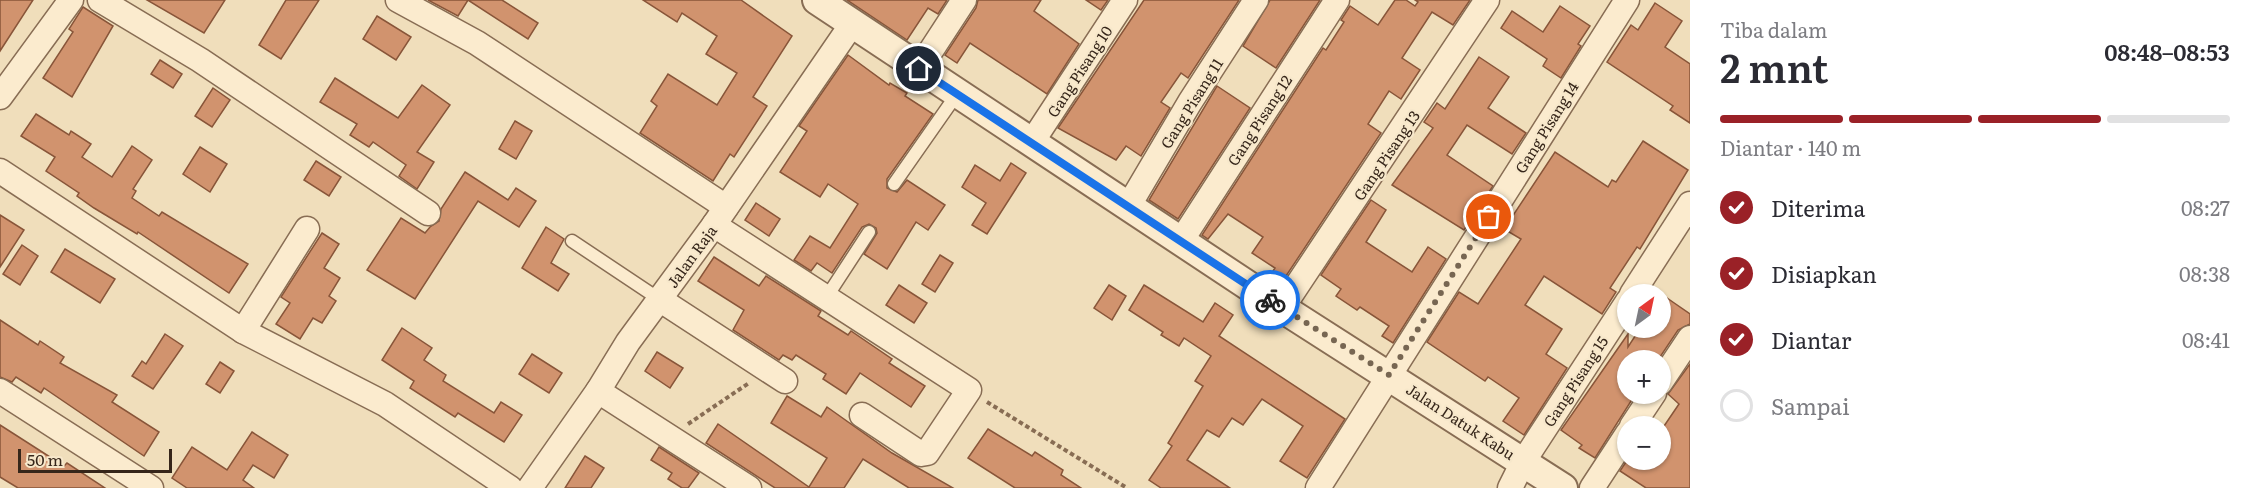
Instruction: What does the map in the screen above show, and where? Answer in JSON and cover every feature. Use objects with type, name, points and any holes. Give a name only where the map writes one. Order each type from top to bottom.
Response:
[{"type":"street","points":[[0,97],[71,0]]},
{"type":"street","points":[[100,0],[200,60],[428,213]]},
{"type":"street","points":[[398,0],[517,69],[720,216],[826,298],[969,390],[927,453],[921,454],[912,449],[862,415]]},
{"type":"street","points":[[919,69],[964,0]]},
{"type":"street","name":"Gang Pisang 10","points":[[1032,142],[1125,0]]},
{"type":"street","name":"Gang Pisang 11","points":[[1128,207],[1190,102],[1256,0]]},
{"type":"street","name":"Gang Pisang 12","points":[[1181,241],[1337,0]]},
{"type":"street","name":"Gang Pisang 13","points":[[1282,308],[1487,0]]},
{"type":"street","name":"Gang Pisang 14","points":[[1318,488],[1627,0]]},
{"type":"street","name":"Jalan Datuk Kabu","points":[[823,2],[852,24],[1128,207],[1563,488]]},
{"type":"street","name":"Jalan Raja","points":[[530,488],[598,391],[628,342],[720,216],[852,24]]},
{"type":"street","points":[[0,171],[243,331],[385,404],[510,488]]},
{"type":"street","points":[[1638,284],[1690,204]]},
{"type":"street","points":[[243,331],[307,229]]},
{"type":"street","points":[[659,299],[785,381]]},
{"type":"street","name":"Gang Pisang 15","points":[[1510,488],[1523,462],[1617,318]]},
{"type":"street","points":[[1671,366],[1690,338]]},
{"type":"street","points":[[0,391],[151,488]]},
{"type":"street","points":[[598,391],[749,488]]},
{"type":"street","points":[[1592,488],[1617,450]]},
{"type":"lane","points":[[894,184],[957,94]]},
{"type":"lane","points":[[826,298],[869,232]]},
{"type":"lane","points":[[572,241],[659,299]]},
{"type":"path","points":[[670,436],[748,383],[768,378],[785,381]]},
{"type":"path","points":[[969,390],[1126,488]]},
{"type":"building","points":[[0,0],[33,0],[0,51]]},
{"type":"building","points":[[147,0],[225,0],[204,33]]},
{"type":"building","points":[[286,0],[319,0],[281,59],[259,45]]},
{"type":"building","points":[[428,0],[468,0],[458,16]]},
{"type":"building","points":[[468,0],[502,0],[538,23],[528,39]]},
{"type":"building","points":[[643,0],[741,0],[792,36],[753,97],[767,106],[734,157],[730,154],[713,181],[640,133],[657,106],[651,101],[668,74],[717,105],[737,73],[706,54],[717,36],[682,13],[677,22]]},
{"type":"building","points":[[847,0],[947,0],[938,14],[928,8],[907,40]]},
{"type":"building","points":[[978,0],[1041,0],[1034,11],[1079,44],[1047,94],[970,43],[957,63],[945,55],[976,8]]},
{"type":"building","points":[[1086,0],[1108,0],[1101,10]]},
{"type":"building","points":[[1144,0],[1239,0],[1188,78],[1181,73],[1161,102],[1170,108],[1141,156],[1126,146],[1116,160],[1058,128]]},
{"type":"building","points":[[1270,0],[1320,0],[1276,68],[1243,46]]},
{"type":"building","points":[[1395,0],[1406,0],[1415,6],[1418,2],[1415,0],[1470,0],[1453,25],[1432,12],[1402,58],[1420,70],[1401,99],[1389,91],[1368,124],[1381,133],[1282,282],[1271,274],[1275,268],[1252,253],[1263,237],[1228,214],[1208,239],[1202,235],[1323,48],[1326,50],[1344,22],[1341,20],[1350,6],[1378,25]]},
{"type":"building","points":[[1655,3],[1682,21],[1665,47],[1690,64],[1690,123],[1670,110],[1673,106],[1607,62],[1631,25],[1638,30]]},
{"type":"building","points":[[1560,6],[1590,26],[1578,44],[1581,46],[1561,78],[1543,66],[1547,59],[1501,28],[1512,11],[1543,32]]},
{"type":"building","points":[[83,7],[113,26],[72,97],[43,78],[73,32],[69,29]]},
{"type":"building","points":[[377,16],[411,37],[396,60],[363,39]]},
{"type":"building","points":[[848,55],[889,85],[890,83],[907,93],[905,96],[933,114],[887,179],[887,188],[897,192],[907,180],[945,205],[928,230],[916,222],[887,269],[864,254],[877,233],[876,228],[869,224],[862,227],[832,273],[817,263],[811,271],[794,260],[810,236],[830,248],[858,204],[828,184],[820,197],[780,172],[807,131],[799,126]]},
{"type":"building","points":[[1479,57],[1509,77],[1488,108],[1526,133],[1512,154],[1467,125],[1447,155],[1493,186],[1464,230],[1392,185],[1433,128],[1424,122],[1437,103],[1445,109]]},
{"type":"building","points":[[160,60],[182,74],[173,88],[151,74]]},
{"type":"building","points":[[335,78],[398,118],[422,85],[450,105],[417,152],[434,162],[417,189],[399,176],[406,165],[373,142],[369,147],[350,135],[357,124],[320,102]]},
{"type":"building","points":[[1217,86],[1250,108],[1178,219],[1149,200]]},
{"type":"building","points":[[213,88],[230,100],[212,127],[195,116]]},
{"type":"building","points":[[36,114],[69,135],[71,131],[91,144],[82,157],[112,177],[132,146],[152,160],[133,189],[136,191],[132,198],[159,216],[162,212],[248,264],[229,293],[138,232],[137,234],[94,208],[77,196],[79,193],[46,171],[55,157],[21,136]]},
{"type":"building","points":[[515,121],[532,131],[516,159],[499,149]]},
{"type":"building","points":[[1643,141],[1688,170],[1640,249],[1637,247],[1610,288],[1616,292],[1602,314],[1544,276],[1525,305],[1562,329],[1546,354],[1567,368],[1524,435],[1503,421],[1519,398],[1488,377],[1485,381],[1427,342],[1459,292],[1478,304],[1521,239],[1504,229],[1555,152],[1608,187],[1612,180],[1616,182]]},
{"type":"building","points":[[200,147],[227,164],[210,192],[183,174]]},
{"type":"building","points":[[316,161],[341,177],[329,196],[304,180]]},
{"type":"building","points":[[1011,163],[1026,173],[987,234],[972,225],[986,203],[962,187],[975,165],[1000,181]]},
{"type":"building","points":[[465,172],[508,200],[516,188],[536,201],[519,227],[478,201],[415,299],[367,270],[401,218],[425,233],[439,221],[441,209]]},
{"type":"building","points":[[1371,200],[1386,210],[1366,242],[1412,272],[1428,247],[1446,259],[1393,343],[1382,336],[1389,326],[1360,307],[1357,310],[1336,296],[1341,289],[1321,275]]},
{"type":"building","points":[[756,203],[780,219],[769,236],[745,220]]},
{"type":"building","points":[[0,215],[24,230],[0,267]]},
{"type":"building","points":[[546,227],[564,239],[551,263],[569,274],[558,291],[522,268]]},
{"type":"building","points":[[322,233],[339,244],[324,268],[340,278],[329,296],[336,301],[322,323],[313,318],[300,339],[276,324],[290,303],[281,297]]},
{"type":"building","points":[[22,245],[38,256],[20,285],[3,274]]},
{"type":"building","points":[[65,249],[115,279],[100,303],[51,272]]},
{"type":"building","points":[[940,255],[953,263],[935,292],[922,284]]},
{"type":"building","points":[[714,257],[759,286],[766,276],[821,311],[818,316],[848,335],[851,331],[892,359],[889,363],[925,386],[911,407],[860,373],[846,394],[823,379],[826,374],[796,355],[792,360],[783,355],[779,360],[733,330],[744,310],[698,281]]},
{"type":"building","points":[[899,285],[927,303],[914,323],[886,305]]},
{"type":"building","points":[[1109,285],[1126,296],[1112,320],[1094,308]]},
{"type":"building","points":[[1144,285],[1203,322],[1215,303],[1233,315],[1219,336],[1345,419],[1307,478],[1280,461],[1303,426],[1262,399],[1243,425],[1232,418],[1219,437],[1207,430],[1187,460],[1230,488],[1161,488],[1149,480],[1172,446],[1168,443],[1203,386],[1195,381],[1211,356],[1184,338],[1179,346],[1161,335],[1163,332],[1129,310]]},
{"type":"building","points":[[1671,301],[1690,314],[1690,324],[1678,330],[1665,350],[1617,350],[1617,404],[1629,404],[1622,416],[1617,416],[1617,423],[1595,458],[1579,448],[1582,445],[1561,430],[1625,338],[1628,338],[1628,347],[1634,338],[1671,338]]},
{"type":"building","points":[[0,320],[38,345],[40,341],[64,357],[60,363],[117,395],[112,402],[159,432],[144,456],[44,388],[41,393],[16,377],[12,382],[0,377]]},
{"type":"building","points":[[402,328],[432,348],[424,360],[446,375],[443,381],[494,413],[501,402],[522,415],[504,442],[458,413],[455,417],[410,388],[414,381],[382,360]]},
{"type":"building","points":[[165,334],[183,346],[153,389],[132,376],[142,361],[146,364]]},
{"type":"building","points":[[657,352],[683,368],[670,388],[645,371]]},
{"type":"building","points":[[532,354],[562,373],[549,393],[519,374]]},
{"type":"building","points":[[220,362],[234,371],[220,393],[206,384]]},
{"type":"building","points":[[1690,364],[1690,488],[1646,488],[1620,471],[1671,470],[1671,416],[1679,404],[1671,397],[1671,390]]},
{"type":"building","points":[[787,396],[821,417],[827,407],[892,453],[953,488],[909,488],[863,459],[844,488],[775,488],[706,443],[718,424],[809,487],[827,458],[771,423]]},
{"type":"building","points":[[0,425],[64,466],[67,463],[105,488],[18,488],[0,477]]},
{"type":"building","points":[[988,429],[1032,456],[1035,452],[1063,470],[1061,475],[1081,488],[1015,488],[968,458]]},
{"type":"building","points":[[252,432],[288,455],[274,478],[253,465],[243,480],[254,488],[187,488],[172,478],[192,447],[227,470]]},
{"type":"building","points":[[659,447],[699,473],[688,488],[682,488],[668,479],[672,473],[651,460]]},
{"type":"building","points":[[585,456],[604,468],[591,488],[565,488]]},
{"type":"way so far","points":[[1270,300],[1389,375],[1489,217]]},
{"type":"route","points":[[919,69],[1270,300]]}]
